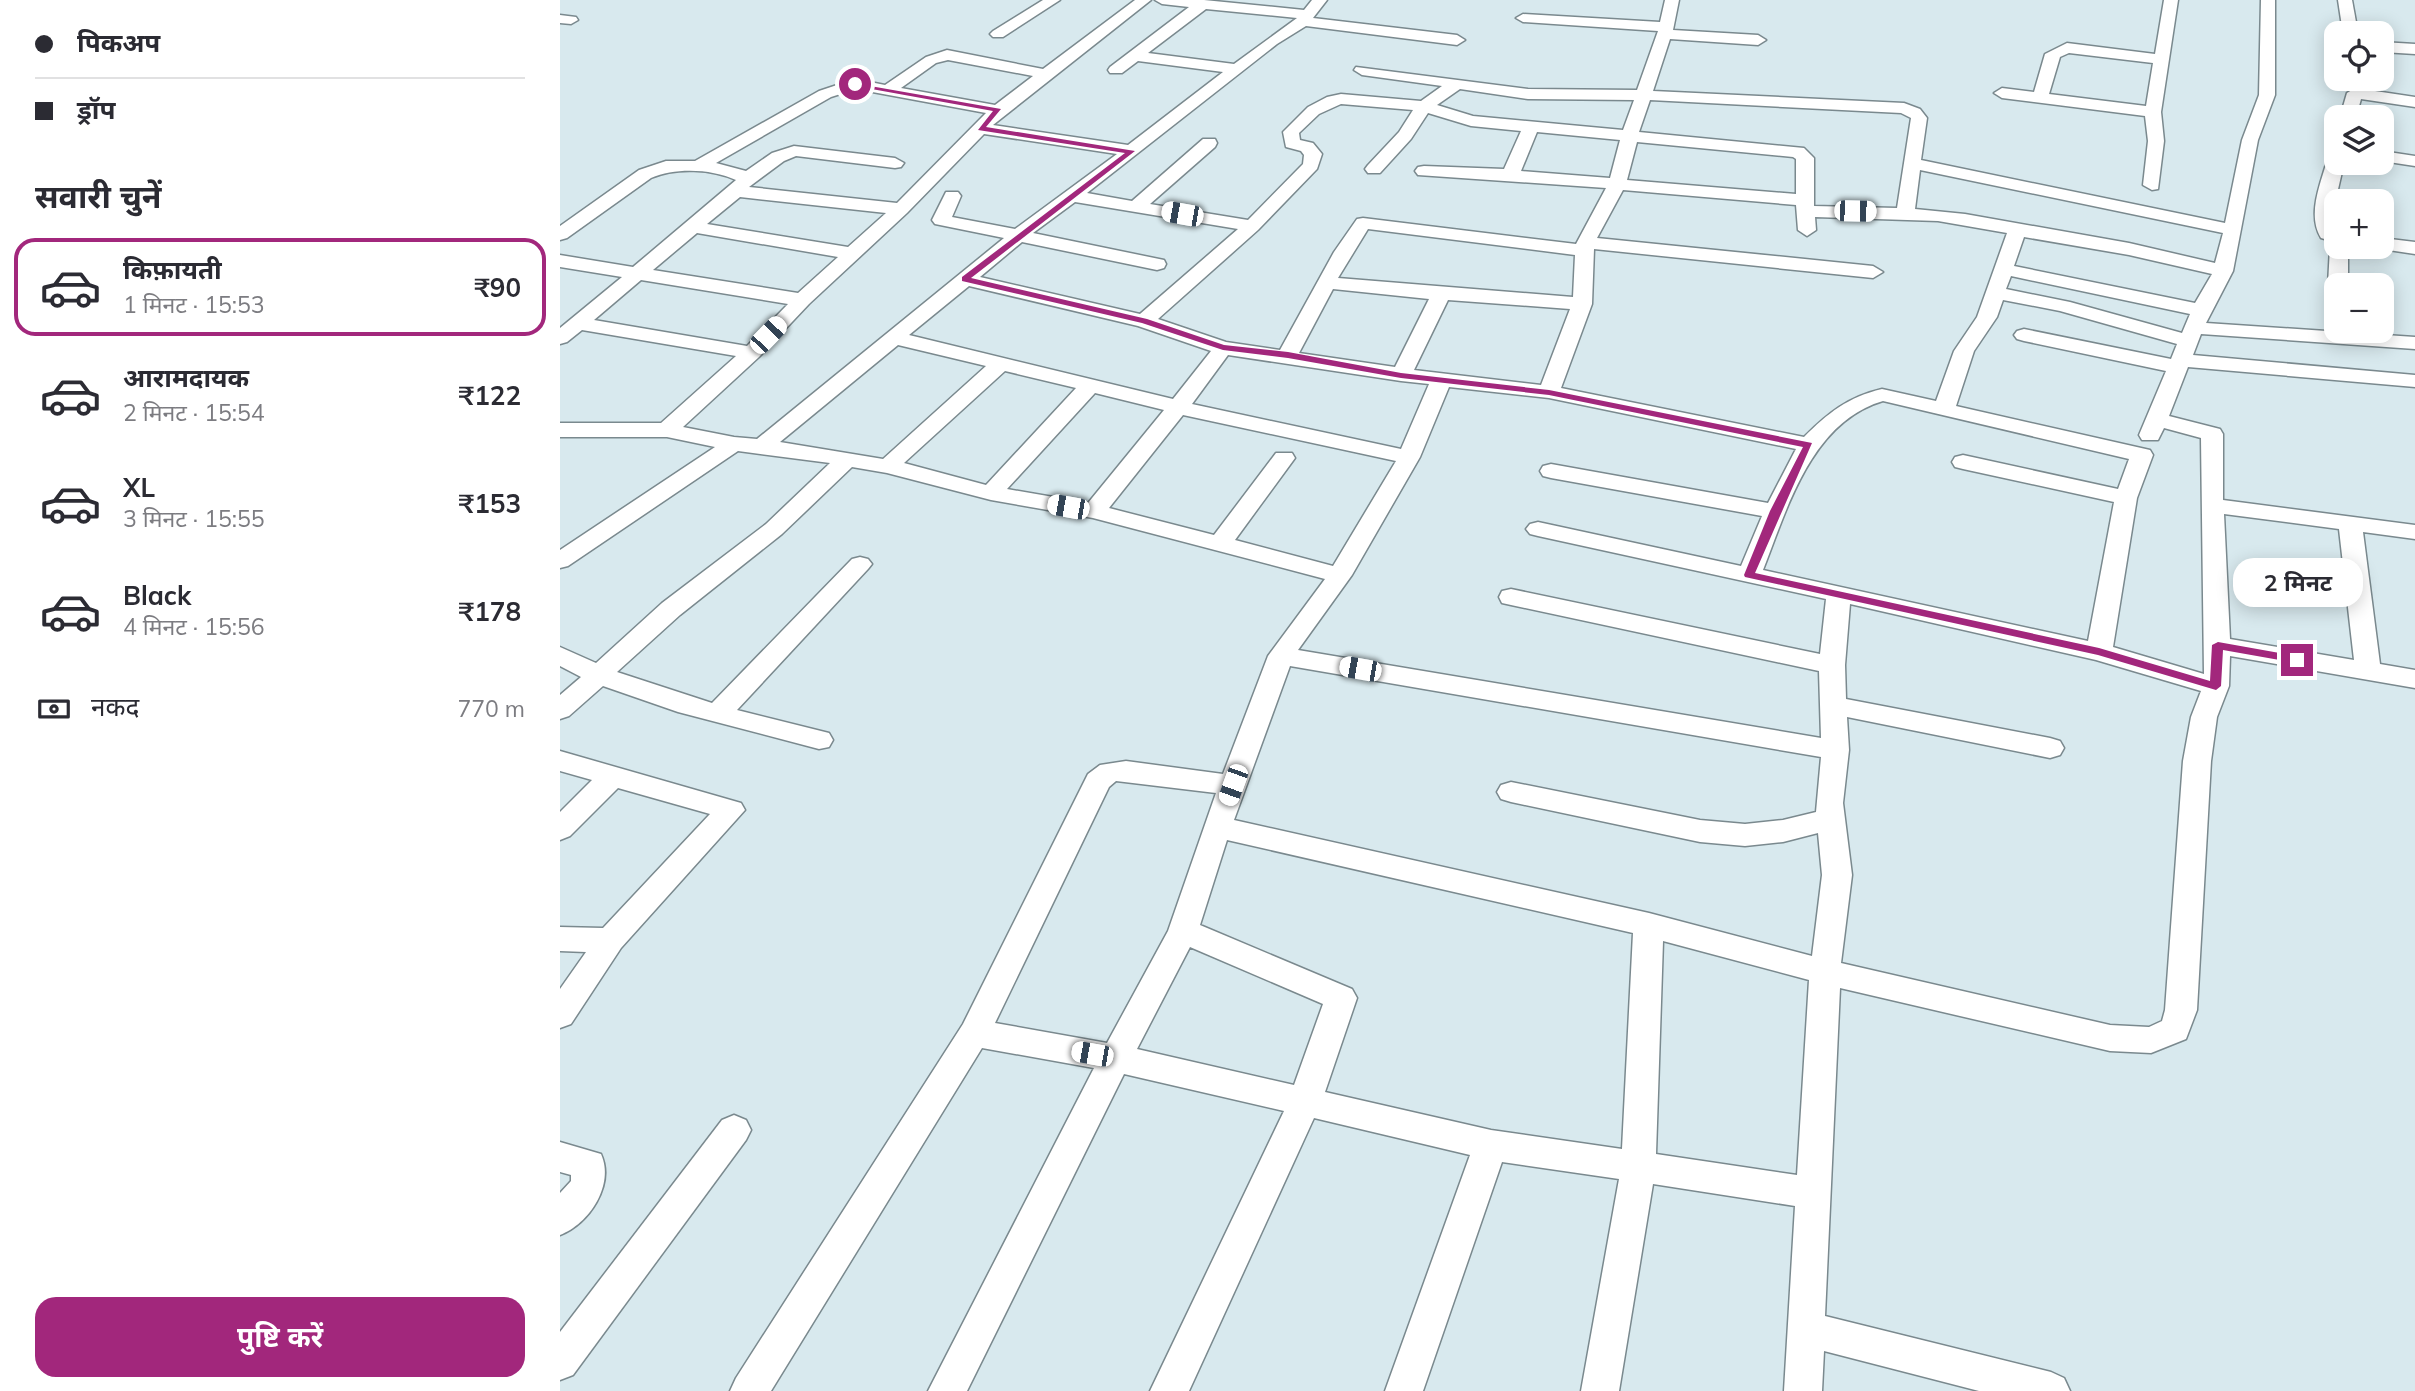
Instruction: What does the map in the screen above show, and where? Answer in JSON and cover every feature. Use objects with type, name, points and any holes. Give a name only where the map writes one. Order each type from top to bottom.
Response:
[{"type":"street","points":[[998,34],[1053,0]]},
{"type":"street","points":[[667,430],[752,353],[802,300],[901,209],[998,110],[1144,0]]},
{"type":"street","points":[[1161,0],[1457,40]]},
{"type":"street","points":[[762,446],[1019,235],[1272,40],[1305,18],[1321,0]]},
{"type":"street","points":[[1549,392],[1582,304],[1584,246],[1617,185],[1630,135],[1665,31],[1672,0]]},
{"type":"street","points":[[2151,185],[2156,141],[2153,112],[2171,0]]},
{"type":"street","points":[[2099,652],[2126,498],[2188,341],[2223,271],[2250,139],[2267,95],[2268,0]]},
{"type":"street","points":[[2345,0],[2349,21]]},
{"type":"street","points":[[1116,70],[1203,4]]},
{"type":"street","points":[[1523,18],[1758,40]]},
{"type":"street","points":[[2040,98],[2053,54],[2057,50],[2067,48],[2162,58]]},
{"type":"street","points":[[2394,48],[2415,49]]},
{"type":"street","points":[[889,89],[931,60],[947,55],[1047,74]]},
{"type":"street","points":[[1134,56],[1237,69]]},
{"type":"street","points":[[1362,70],[1528,94],[1643,95],[1904,108],[1914,112],[1919,118],[1905,212]]},
{"type":"street","points":[[697,167],[839,87],[855,84],[998,110]]},
{"type":"street","points":[[1374,169],[1405,135],[1424,106],[1455,85]]},
{"type":"street","points":[[2374,91],[2415,102]]},
{"type":"street","points":[[2002,93],[2153,112]]},
{"type":"street","points":[[1144,321],[1252,226],[1311,164],[1313,155],[1307,147],[1292,143],[1291,132],[1317,107],[1327,101],[1341,99],[1424,106],[1471,121],[1530,128],[1798,152],[1805,158],[1807,230]]},
{"type":"street","points":[[981,128],[1131,151]]},
{"type":"street","points":[[1510,175],[1530,128]]},
{"type":"street","points":[[1136,206],[1209,143]]},
{"type":"street","points":[[560,338],[778,157],[794,151],[895,163]]},
{"type":"street","points":[[2394,160],[2414,166]]},
{"type":"street","points":[[1914,164],[2133,231],[2223,271]]},
{"type":"street","points":[[560,234],[645,174],[673,166],[729,171],[742,175],[741,185]]},
{"type":"street","points":[[1424,171],[1510,175],[1805,206],[1905,212],[1990,223],[2017,230],[2233,230]]},
{"type":"street","points":[[741,185],[901,209]]},
{"type":"street","points":[[952,196],[941,220],[1157,264]]},
{"type":"street","points":[[1072,196],[1252,226]]},
{"type":"street","points":[[1288,355],[1326,283],[1363,223],[1873,272]]},
{"type":"street","points":[[692,227],[854,254]]},
{"type":"street","points":[[1944,409],[1964,351],[1987,317],[2017,230]]},
{"type":"street","points":[[2394,245],[2415,248]]},
{"type":"street","points":[[560,261],[802,300]]},
{"type":"street","points":[[2003,269],[2188,341]]},
{"type":"street","points":[[965,279],[1144,321],[1223,348],[1288,355],[1401,375],[1549,392],[1808,445]]},
{"type":"street","points":[[1326,283],[1582,304]]},
{"type":"street","points":[[1996,293],[2063,306],[2188,341],[2365,377],[2415,381]]},
{"type":"street","points":[[1401,375],[1441,294]]},
{"type":"street","points":[[579,323],[752,353]]},
{"type":"street","points":[[2024,335],[2188,341],[2324,335]]},
{"type":"street","points":[[896,338],[1178,407],[1409,457]]},
{"type":"street","points":[[2394,340],[2415,343]]},
{"type":"street","points":[[2348,343],[2365,377]]},
{"type":"street","points":[[1094,511],[1223,348]]},
{"type":"street","points":[[888,466],[999,365]]},
{"type":"street","points":[[947,1391],[1183,931],[1217,827],[1281,656],[1340,575],[1409,457],[1441,380]]},
{"type":"street","points":[[991,493],[1090,386]]},
{"type":"street","points":[[1749,575],[1775,511],[1808,445],[1844,409],[1859,400],[1881,394],[2141,455]]},
{"type":"street","points":[[1217,827],[1649,925],[1825,972],[2110,1038],[2151,1040],[2175,1030],[2181,1010],[2197,761],[2204,717],[2216,686],[2218,645],[2212,434],[2156,419]]},
{"type":"street","points":[[560,430],[667,430],[734,444],[888,466],[991,493],[1094,511],[1340,575]]},
{"type":"street","points":[[560,561],[734,444]]},
{"type":"street","points":[[1220,544],[1284,458]]},
{"type":"street","points":[[560,710],[671,609],[774,528],[847,459]]},
{"type":"street","points":[[1962,462],[2126,498]]},
{"type":"street","points":[[1551,471],[1775,511]]},
{"type":"street","points":[[2212,505],[2415,532]]},
{"type":"street","points":[[2350,523],[2368,672]]},
{"type":"street","points":[[1538,529],[2099,652],[2216,686]]},
{"type":"street","points":[[718,714],[860,564]]},
{"type":"street","points":[[1803,1391],[1825,972],[1837,876],[1829,803],[1835,750],[1832,665],[1839,594]]},
{"type":"street","points":[[1511,597],[1832,665]]},
{"type":"street","points":[[2218,645],[2415,679]]},
{"type":"street","points":[[560,656],[599,677],[718,714],[819,740]]},
{"type":"street","points":[[1281,656],[1835,750]]},
{"type":"street","points":[[1833,705],[2050,748]]},
{"type":"street","points":[[560,761],[731,810],[610,940],[560,1015]]},
{"type":"street","points":[[750,1391],[974,1032],[1098,781],[1110,772],[1126,771],[1233,785]]},
{"type":"street","points":[[560,829],[613,776]]},
{"type":"street","points":[[1511,792],[1700,831],[1745,835],[1831,818]]},
{"type":"street","points":[[1600,1391],[1638,1168],[1649,925]]},
{"type":"street","points":[[1169,1391],[1305,1102],[1341,998],[1183,931]]},
{"type":"street","points":[[560,939],[610,940]]},
{"type":"street","points":[[974,1032],[1116,1058],[1491,1145],[1815,1193]]},
{"type":"street","points":[[560,1362],[734,1130]]},
{"type":"street","points":[[1404,1391],[1491,1145]]},
{"type":"street","points":[[560,1157],[589,1165],[588,1186],[560,1219]]},
{"type":"street","points":[[1808,1329],[2033,1388]]},
{"type":"route","points":[[855,84],[998,110],[981,128],[1131,151],[965,279],[1144,321],[1223,348],[1288,355],[1401,375],[1549,392],[1808,445],[1775,511],[1749,575],[2099,652],[2216,686],[2218,645],[2297,660]]}]
